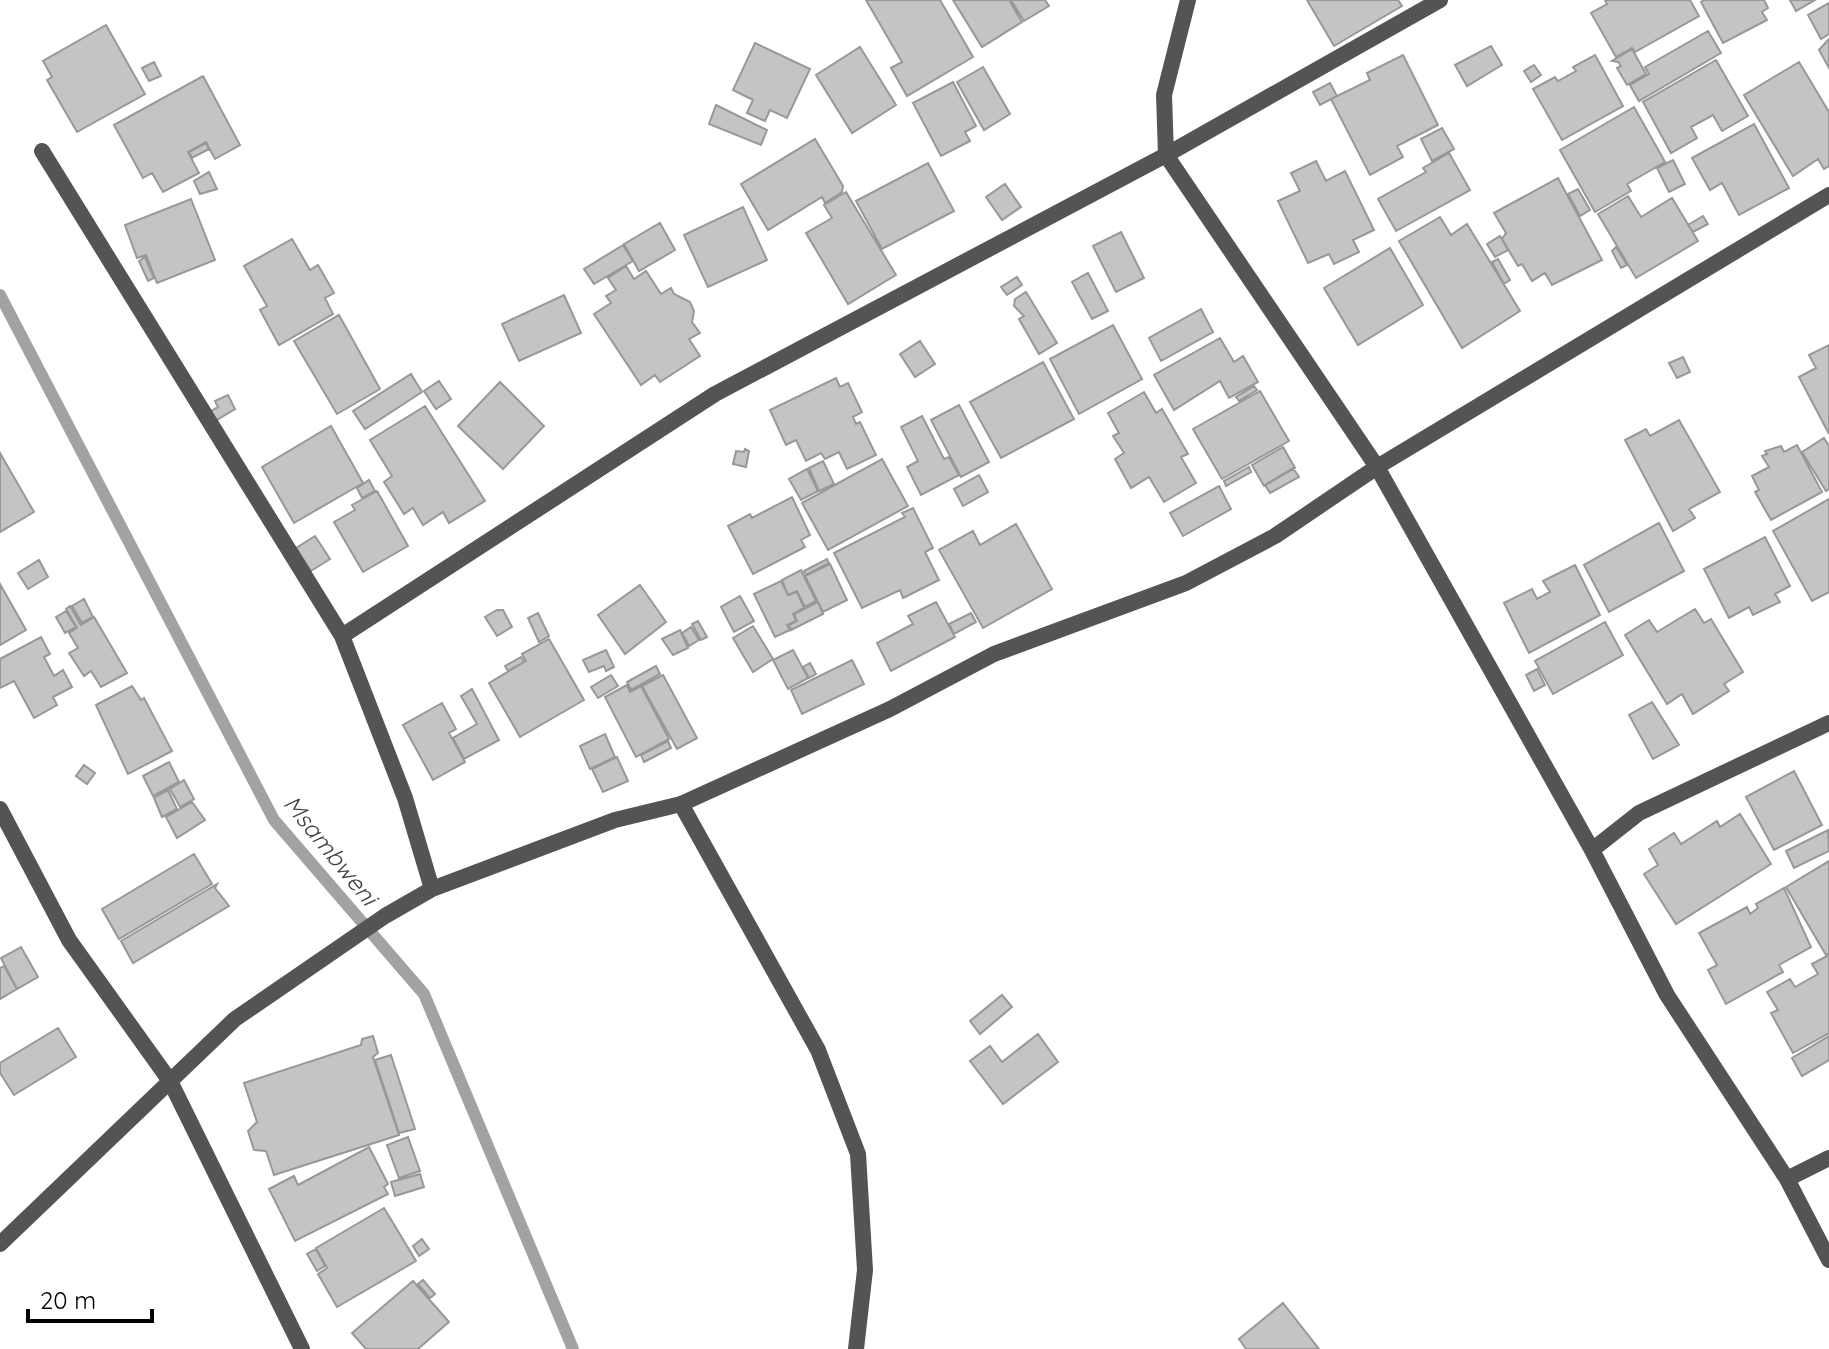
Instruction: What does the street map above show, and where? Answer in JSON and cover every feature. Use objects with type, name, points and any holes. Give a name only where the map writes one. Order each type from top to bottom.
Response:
[{"type":"street","points":[[1188,0],[1164,95],[1166,155],[1377,467],[1592,850],[1667,995],[1787,1179],[1829,1260]]},
{"type":"street","points":[[342,636],[715,394],[1166,155],[1440,0]]},
{"type":"street","points":[[42,151],[342,636],[405,798],[432,889]]},
{"type":"street","points":[[0,1244],[235,1019],[385,916],[432,889],[615,820],[681,804],[890,709],[994,654],[1186,583],[1275,536],[1377,467],[1829,195]]},
{"type":"street","points":[[1592,850],[1639,813],[1829,723]]},
{"type":"street","points":[[681,804],[818,1050],[858,1154],[865,1270],[856,1349]]},
{"type":"street","points":[[0,809],[69,940],[170,1081],[302,1349]]},
{"type":"street","points":[[1787,1179],[1829,1158]]},
{"type":"building","points":[[866,0],[940,0],[973,57],[907,96],[891,68],[902,62]]},
{"type":"building","points":[[953,0],[1009,0],[1022,22],[982,47]]},
{"type":"building","points":[[1011,0],[1045,0],[1049,6],[1024,21]]},
{"type":"building","points":[[1307,0],[1398,0],[1402,6],[1334,46]]},
{"type":"building","points":[[1605,0],[1690,0],[1699,16],[1635,52],[1632,48],[1616,57],[1591,13],[1607,4]]},
{"type":"building","points":[[1764,0],[1768,8],[1762,12],[1767,20],[1723,43],[1701,2]]},
{"type":"building","points":[[1790,0],[1815,0],[1796,11]]},
{"type":"building","points":[[1829,3],[1829,34],[1821,39],[1808,15]]},
{"type":"building","points":[[106,25],[145,94],[77,132],[47,80],[52,77],[43,61]]},
{"type":"building","points":[[1708,31],[1721,53],[1639,101],[1630,85],[1649,74],[1645,67]]},
{"type":"building","points":[[1829,39],[1829,68],[1819,50]]},
{"type":"building","points":[[755,43],[810,69],[787,118],[770,110],[765,121],[747,113],[753,100],[733,90]]},
{"type":"building","points":[[1491,46],[1502,65],[1467,86],[1455,65]]},
{"type":"building","points":[[860,47],[896,105],[852,133],[816,75]]},
{"type":"building","points":[[1632,49],[1646,74],[1627,85],[1617,68],[1621,66],[1612,61]]},
{"type":"building","points":[[1403,55],[1438,125],[1397,146],[1403,157],[1370,175],[1331,99],[1370,80],[1367,73]]},
{"type":"building","points":[[1595,55],[1623,106],[1562,140],[1533,89],[1555,77],[1558,81],[1576,71],[1573,67]]},
{"type":"building","points":[[1716,60],[1748,116],[1722,131],[1713,115],[1691,127],[1697,138],[1671,153],[1643,102]]},
{"type":"building","points":[[154,62],[161,76],[149,81],[142,68]]},
{"type":"building","points":[[1799,62],[1829,112],[1829,166],[1824,169],[1818,159],[1793,176],[1744,95]]},
{"type":"building","points":[[1534,65],[1541,75],[1531,82],[1524,71]]},
{"type":"building","points":[[983,67],[1010,114],[984,130],[957,82]]},
{"type":"building","points":[[203,76],[240,145],[215,159],[206,142],[188,152],[199,173],[163,192],[152,173],[143,178],[114,125]]},
{"type":"building","points":[[953,82],[976,126],[965,132],[970,141],[941,156],[913,103]]},
{"type":"building","points":[[1330,83],[1337,96],[1320,105],[1313,92]]},
{"type":"building","points":[[716,105],[767,130],[761,145],[709,124]]},
{"type":"building","points":[[1634,107],[1665,162],[1627,184],[1631,191],[1595,212],[1560,150]]},
{"type":"building","points":[[1754,124],[1789,188],[1739,215],[1722,183],[1710,190],[1692,158]]},
{"type":"building","points":[[1442,128],[1454,149],[1432,161],[1421,139]]},
{"type":"building","points":[[815,139],[843,186],[842,192],[825,203],[822,197],[768,230],[741,184]]},
{"type":"building","points":[[206,143],[209,149],[192,158],[189,152]]},
{"type":"building","points":[[1449,153],[1470,190],[1396,231],[1378,199],[1426,172],[1423,168]]},
{"type":"building","points":[[1673,160],[1685,184],[1669,192],[1657,168]]},
{"type":"building","points":[[1316,161],[1326,181],[1345,171],[1374,230],[1353,240],[1359,252],[1334,264],[1329,254],[1308,263],[1278,201],[1300,191],[1291,173]]},
{"type":"building","points":[[928,163],[954,211],[882,249],[856,201]]},
{"type":"building","points":[[209,172],[217,189],[200,194],[194,181]]},
{"type":"building","points":[[1558,178],[1602,260],[1552,285],[1545,273],[1532,281],[1522,264],[1518,266],[1502,239],[1506,233],[1494,213]]},
{"type":"building","points":[[1005,184],[1021,207],[1002,220],[986,197]]},
{"type":"building","points":[[1578,189],[1590,210],[1580,216],[1568,194]]},
{"type":"building","points":[[846,192],[896,275],[848,304],[806,233],[832,218],[824,205]]},
{"type":"building","points":[[1628,196],[1641,217],[1672,198],[1698,241],[1636,278],[1598,214]]},
{"type":"building","points":[[191,199],[215,260],[157,283],[146,255],[137,258],[125,225]]},
{"type":"building","points":[[743,207],[767,260],[708,287],[684,235]]},
{"type":"building","points":[[1703,216],[1708,224],[1693,232],[1688,225]]},
{"type":"building","points":[[1440,217],[1451,235],[1467,224],[1520,311],[1462,348],[1399,241]]},
{"type":"building","points":[[660,223],[675,250],[639,271],[624,244]]},
{"type":"building","points":[[1121,232],[1144,278],[1116,292],[1093,246]]},
{"type":"building","points":[[1500,236],[1508,250],[1495,257],[1487,244]]},
{"type":"building","points":[[292,239],[310,270],[318,265],[334,293],[325,298],[333,314],[279,345],[260,310],[267,306],[244,266]]},
{"type":"building","points":[[623,245],[633,261],[594,284],[584,269]]},
{"type":"building","points":[[1616,247],[1627,265],[1621,268],[1612,251]]},
{"type":"building","points":[[1390,248],[1423,305],[1358,345],[1324,288]]},
{"type":"building","points":[[145,257],[154,278],[148,281],[139,261]]},
{"type":"building","points":[[1498,259],[1510,280],[1504,284],[1492,262]]},
{"type":"building","points":[[626,266],[634,279],[646,271],[661,294],[671,288],[674,294],[690,302],[694,311],[692,322],[700,333],[689,339],[700,356],[660,382],[655,375],[641,385],[594,314],[611,303],[606,296],[616,290],[608,278]]},
{"type":"building","points":[[1088,273],[1108,311],[1092,319],[1072,282]]},
{"type":"building","points":[[1017,277],[1022,285],[1007,295],[1001,287]]},
{"type":"building","points":[[1026,292],[1057,343],[1039,354],[1019,319],[1024,316],[1014,306],[1015,299]]},
{"type":"building","points":[[564,295],[581,333],[519,361],[502,324]]},
{"type":"building","points":[[1201,309],[1213,332],[1161,361],[1149,338]]},
{"type":"building","points":[[339,315],[380,389],[337,414],[294,341]]},
{"type":"building","points":[[1113,325],[1142,379],[1079,414],[1050,359]]},
{"type":"building","points":[[1220,338],[1234,362],[1243,356],[1258,382],[1229,398],[1220,381],[1174,410],[1154,375]]},
{"type":"building","points":[[920,341],[935,364],[915,377],[900,354]]},
{"type":"building","points":[[1829,345],[1829,434],[1799,377],[1816,368],[1809,355]]},
{"type":"building","points":[[1683,357],[1690,372],[1677,378],[1669,363]]},
{"type":"building","points":[[1043,362],[1074,419],[1001,458],[970,402]]},
{"type":"building","points":[[411,374],[422,392],[365,429],[353,411]]},
{"type":"building","points":[[836,378],[840,387],[848,383],[862,412],[853,417],[856,424],[860,422],[876,455],[847,469],[839,452],[825,459],[821,453],[806,461],[796,440],[786,445],[770,410]]},
{"type":"building","points":[[439,381],[451,399],[436,409],[424,391]]},
{"type":"building","points":[[500,382],[544,426],[503,469],[458,426]]},
{"type":"building","points":[[1254,386],[1257,390],[1239,401],[1236,397]]},
{"type":"building","points":[[1260,391],[1289,441],[1222,479],[1193,429]]},
{"type":"building","points":[[1144,392],[1156,413],[1162,409],[1188,454],[1181,457],[1196,483],[1164,502],[1149,477],[1131,488],[1115,459],[1124,453],[1113,436],[1119,433],[1108,413]]},
{"type":"building","points":[[228,395],[235,409],[215,421],[211,411],[218,407],[215,401]]},
{"type":"building","points":[[959,405],[989,462],[961,477],[931,420]]},
{"type":"building","points":[[425,406],[485,501],[449,523],[443,512],[423,525],[413,508],[404,514],[384,482],[392,476],[370,440]]},
{"type":"building","points":[[922,416],[944,459],[949,457],[959,475],[921,495],[907,467],[918,461],[901,427]]},
{"type":"building","points":[[1679,420],[1720,492],[1689,509],[1695,518],[1673,531],[1625,440],[1646,429],[1650,436]]},
{"type":"building","points":[[331,426],[363,483],[294,523],[262,467]]},
{"type":"building","points":[[1824,438],[1829,446],[1829,489],[1826,491],[1802,452]]},
{"type":"building","points":[[1797,445],[1822,492],[1771,520],[1755,492],[1759,490],[1752,476],[1769,467],[1762,456],[1767,454],[1765,451],[1781,446],[1784,452]]},
{"type":"building","points":[[1283,447],[1295,468],[1264,486],[1252,465]]},
{"type":"building","points":[[745,449],[749,451],[746,467],[733,464],[736,451],[744,452]]},
{"type":"building","points":[[0,453],[34,512],[0,532]]},
{"type":"building","points":[[882,459],[908,506],[828,550],[802,503]]},
{"type":"building","points":[[823,461],[834,484],[819,491],[809,468]]},
{"type":"building","points":[[1249,467],[1251,472],[1226,486],[1224,481]]},
{"type":"building","points":[[1293,468],[1299,477],[1270,493],[1265,485]]},
{"type":"building","points":[[807,469],[818,491],[801,500],[789,479]]},
{"type":"building","points":[[979,475],[988,492],[963,506],[954,489]]},
{"type":"building","points":[[369,480],[375,491],[362,498],[357,488]]},
{"type":"building","points":[[1219,486],[1231,509],[1183,536],[1170,513]]},
{"type":"building","points":[[377,491],[408,546],[363,572],[334,522],[355,510],[352,505]]},
{"type":"building","points":[[792,497],[810,535],[801,540],[805,547],[753,574],[728,526],[750,514],[752,518]]},
{"type":"building","points":[[1829,499],[1829,592],[1812,601],[1773,531]]},
{"type":"building","points":[[913,508],[933,548],[925,552],[939,580],[903,598],[900,590],[862,608],[834,553],[905,517],[902,513]]},
{"type":"building","points":[[1659,523],[1684,571],[1609,612],[1584,565]]},
{"type":"building","points":[[1016,524],[1052,589],[983,628],[939,550],[973,531],[980,545]]},
{"type":"building","points":[[315,536],[330,559],[311,571],[296,548]]},
{"type":"building","points":[[1765,537],[1790,586],[1775,594],[1780,602],[1753,615],[1749,607],[1729,618],[1704,569]]},
{"type":"building","points":[[827,559],[829,563],[806,575],[804,571]]},
{"type":"building","points":[[39,560],[48,577],[28,589],[18,573]]},
{"type":"building","points":[[830,564],[847,600],[823,612],[805,576]]},
{"type":"building","points":[[1575,565],[1600,615],[1529,653],[1504,603],[1532,589],[1537,599],[1550,592],[1543,581]]},
{"type":"building","points":[[801,570],[816,601],[805,607],[797,591],[788,595],[782,580]]},
{"type":"building","points":[[781,581],[788,595],[797,592],[804,608],[793,614],[796,621],[787,625],[790,630],[775,637],[754,594]]},
{"type":"building","points":[[0,584],[26,630],[0,645]]},
{"type":"building","points":[[640,585],[666,622],[625,654],[598,615]]},
{"type":"building","points":[[740,596],[754,621],[734,632],[721,607]]},
{"type":"building","points":[[84,599],[93,617],[82,623],[72,606]]},
{"type":"building","points":[[818,602],[823,614],[791,630],[789,625],[797,621],[794,614]]},
{"type":"building","points":[[936,602],[955,637],[891,671],[877,643],[913,624],[908,616]]},
{"type":"building","points":[[70,606],[81,625],[94,617],[127,673],[101,687],[91,671],[84,676],[69,653],[78,648],[69,633],[77,628],[66,609]]},
{"type":"building","points":[[1695,609],[1704,623],[1711,619],[1743,672],[1724,684],[1729,691],[1693,714],[1682,694],[1667,704],[1625,635],[1649,620],[1657,632]]},
{"type":"building","points":[[503,610],[512,627],[497,636],[485,617]]},
{"type":"building","points":[[66,611],[76,627],[65,633],[56,617]]},
{"type":"building","points":[[538,613],[549,636],[539,642],[528,618]]},
{"type":"building","points":[[971,613],[976,622],[954,634],[949,624]]},
{"type":"building","points":[[698,621],[707,637],[701,640],[692,624]]},
{"type":"building","points":[[1605,622],[1623,655],[1553,694],[1535,661]]},
{"type":"building","points":[[753,626],[773,659],[753,672],[733,638]]},
{"type":"building","points":[[691,627],[699,640],[689,646],[682,633]]},
{"type":"building","points":[[680,630],[688,648],[673,655],[662,639]]},
{"type":"building","points":[[41,637],[50,654],[44,657],[54,676],[63,670],[72,687],[53,697],[57,705],[34,718],[14,681],[0,688],[0,659]]},
{"type":"building","points":[[549,639],[584,700],[520,737],[489,683],[526,661],[522,654]]},
{"type":"building","points":[[606,650],[614,667],[606,671],[604,666],[589,672],[583,660]]},
{"type":"building","points":[[793,650],[808,678],[788,689],[773,660]]},
{"type":"building","points":[[521,657],[524,662],[508,671],[505,666]]},
{"type":"building","points":[[852,660],[864,684],[802,714],[791,690]]},
{"type":"building","points":[[810,663],[816,674],[809,678],[803,667]]},
{"type":"building","points":[[656,666],[660,674],[631,690],[627,682]]},
{"type":"building","points":[[1537,669],[1545,685],[1534,691],[1526,675]]},
{"type":"building","points":[[611,675],[618,686],[598,698],[591,687]]},
{"type":"building","points":[[663,675],[697,738],[677,749],[642,686]]},
{"type":"building","points":[[627,685],[630,692],[641,686],[669,739],[636,757],[605,697]]},
{"type":"building","points":[[132,686],[141,700],[144,698],[172,751],[128,774],[96,705]]},
{"type":"building","points":[[472,689],[499,740],[464,759],[453,738],[477,724],[461,696]]},
{"type":"building","points":[[1652,702],[1679,745],[1653,759],[1629,715]]},
{"type":"building","points":[[442,703],[456,729],[449,733],[465,762],[433,780],[403,725]]},
{"type":"building","points":[[605,734],[615,757],[590,769],[580,746]]},
{"type":"building","points":[[668,741],[671,748],[644,762],[641,755]]},
{"type":"building","points":[[617,757],[628,781],[603,792],[592,769]]},
{"type":"building","points":[[169,762],[179,782],[153,796],[143,776]]},
{"type":"building","points":[[84,765],[95,773],[87,784],[76,776]]},
{"type":"building","points":[[1794,771],[1822,825],[1774,850],[1746,797]]},
{"type":"building","points":[[184,780],[194,799],[180,807],[170,789]]},
{"type":"building","points":[[168,790],[177,809],[162,817],[154,798]]},
{"type":"building","points":[[192,802],[205,820],[177,838],[166,817]]},
{"type":"building","points":[[1740,814],[1771,864],[1676,924],[1644,874],[1658,865],[1649,849],[1674,833],[1681,844],[1717,821],[1720,827]]},
{"type":"building","points":[[1828,830],[1829,851],[1794,868],[1786,851]]},
{"type":"building","points":[[194,854],[212,884],[119,939],[102,909]]},
{"type":"building","points":[[1829,861],[1829,953],[1826,955],[1786,887]]},
{"type":"building","points":[[217,884],[215,888],[229,906],[133,963],[121,941]]},
{"type":"building","points":[[1784,888],[1811,947],[1779,965],[1783,972],[1726,1004],[1708,970],[1717,965],[1699,933],[1747,907],[1750,914],[1758,908],[1756,904]]},
{"type":"building","points":[[21,947],[38,977],[17,989],[1,958]]},
{"type":"building","points":[[1829,955],[1829,1033],[1793,1053],[1771,1013],[1778,1010],[1767,992],[1790,979],[1795,987],[1818,974],[1812,964]]},
{"type":"building","points":[[4,966],[17,989],[0,999],[0,968]]},
{"type":"building","points":[[1002,995],[1012,1007],[980,1034],[970,1021]]},
{"type":"building","points":[[58,1028],[76,1057],[14,1095],[0,1073],[0,1063]]},
{"type":"building","points":[[1038,1034],[1058,1062],[1003,1104],[970,1061],[990,1046],[1002,1062]]},
{"type":"building","points":[[373,1036],[378,1053],[373,1057],[399,1135],[274,1175],[266,1151],[254,1150],[248,1131],[257,1122],[244,1083],[361,1045],[362,1039]]},
{"type":"building","points":[[1829,1036],[1829,1060],[1802,1076],[1792,1058]]},
{"type":"building","points":[[391,1055],[415,1129],[399,1133],[375,1060]]},
{"type":"building","points":[[408,1137],[420,1171],[399,1178],[387,1145]]},
{"type":"building","points":[[369,1147],[388,1184],[384,1187],[388,1194],[295,1241],[269,1189],[294,1176],[298,1185]]},
{"type":"building","points":[[420,1174],[424,1187],[395,1196],[391,1182]]},
{"type":"building","points":[[384,1208],[416,1261],[337,1307],[318,1274],[327,1268],[316,1248]]},
{"type":"building","points":[[422,1239],[429,1249],[419,1256],[413,1246]]},
{"type":"building","points":[[316,1249],[325,1266],[317,1271],[307,1254]]},
{"type":"building","points":[[423,1280],[435,1294],[430,1298],[418,1284]]},
{"type":"building","points":[[413,1281],[449,1322],[418,1349],[366,1349],[352,1333]]},
{"type":"building","points":[[1283,1303],[1319,1349],[1246,1349],[1239,1339]]},
{"type":"waterway","name":"Msambweni","points":[[0,295],[274,820],[424,994],[573,1349]]}]
